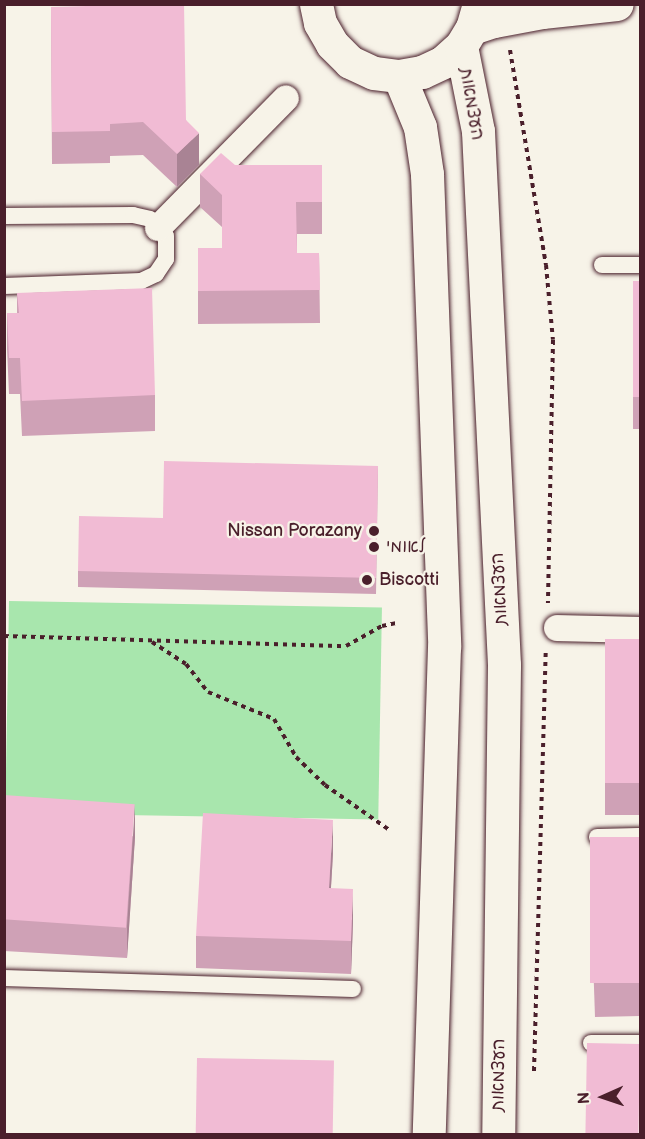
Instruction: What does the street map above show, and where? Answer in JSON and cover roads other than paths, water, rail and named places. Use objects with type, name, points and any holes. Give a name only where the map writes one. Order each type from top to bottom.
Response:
[{"type":"main road","points":[[316,4],[320,23],[332,44],[350,62],[374,73],[399,76],[422,72],[443,62],[479,24],[542,12],[617,4]]},
{"type":"main road","name":"העצמאות","points":[[479,24],[478,131],[504,665],[498,1134]]},
{"type":"main road","points":[[399,76],[420,127],[428,174],[444,647],[429,1134]]},
{"type":"street","points":[[158,228],[286,98]]},
{"type":"street","points":[[550,626],[640,630]]},
{"type":"lane","points":[[4,216],[133,215],[150,219],[166,236],[166,259],[156,274],[141,281],[4,286]]},
{"type":"lane","points":[[602,265],[640,265]]},
{"type":"lane","points":[[597,837],[640,836]]},
{"type":"lane","points":[[4,978],[353,989]]},
{"type":"lane","points":[[591,1043],[640,1043]]},
{"type":"place","name":"Nissan Porazany","points":[[374,531]]},
{"type":"place","name":"לאומי","points":[[374,547]]},
{"type":"place","name":"Biscotti","points":[[367,580]]}]
